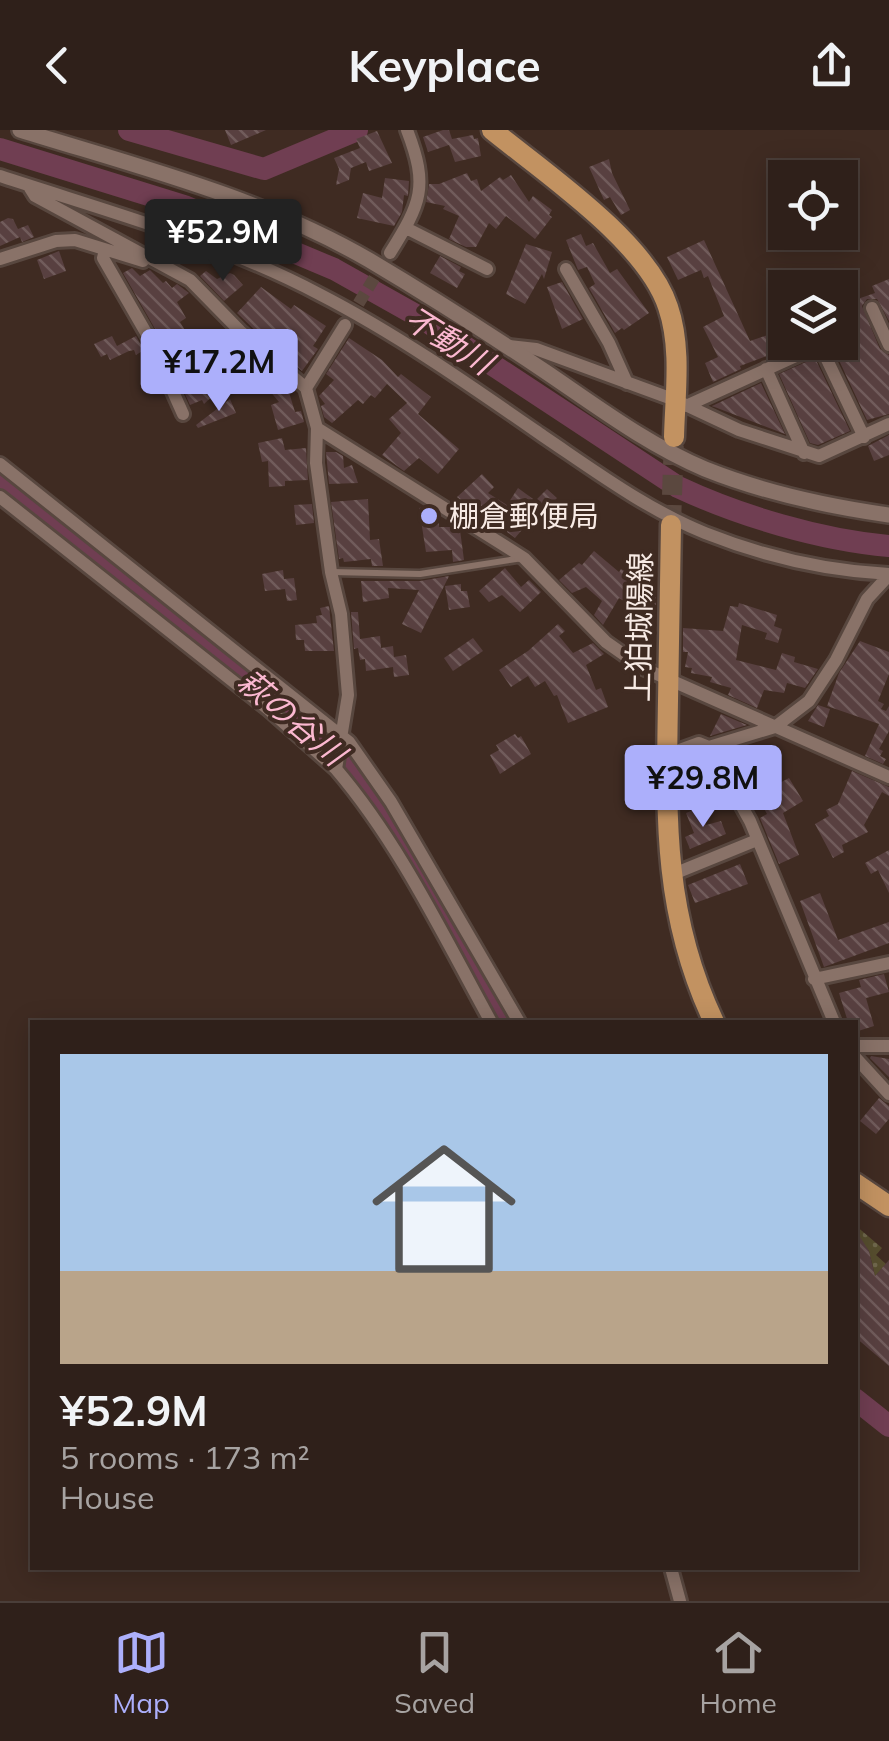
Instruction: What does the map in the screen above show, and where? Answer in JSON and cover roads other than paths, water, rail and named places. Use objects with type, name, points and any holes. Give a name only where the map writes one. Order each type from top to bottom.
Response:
[{"type":"main road","points":[[492,130],[600,220],[650,271],[672,319],[680,403],[674,436]]},
{"type":"main road","name":"上狛城陽線","points":[[671,526],[665,804],[671,874],[688,958],[713,1020]]},
{"type":"main road","points":[[858,1185],[889,1206]]},
{"type":"street","points":[[20,130],[232,196],[298,223],[367,260],[507,346],[637,434],[703,468],[774,494],[828,507],[889,515]]},
{"type":"street","points":[[390,253],[418,199],[420,168],[407,130]]},
{"type":"street","points":[[0,176],[149,223],[317,292],[381,328],[624,492],[689,526],[754,550],[828,567],[889,574]]},
{"type":"street","points":[[28,186],[35,196],[190,280],[240,332],[306,388],[317,428],[316,462],[331,572],[341,614],[348,695],[337,766]]},
{"type":"street","points":[[406,228],[487,269]]},
{"type":"street","points":[[0,259],[56,241],[75,240],[134,260],[151,261]]},
{"type":"street","points":[[104,250],[103,258],[149,338],[183,414]]},
{"type":"street","points":[[566,269],[627,382]]},
{"type":"street","points":[[872,308],[889,345]]},
{"type":"street","points":[[306,388],[344,325]]},
{"type":"street","points":[[680,403],[820,345],[864,437]]},
{"type":"street","points":[[507,346],[536,349],[680,403],[739,430],[818,456],[889,424]]},
{"type":"street","points":[[766,369],[804,453]]},
{"type":"street","points":[[317,428],[524,558],[606,642],[643,668],[889,777]]},
{"type":"street","points":[[0,464],[341,738],[364,761],[392,802],[518,1020]]},
{"type":"street","points":[[0,497],[337,766],[372,815],[490,1020]]},
{"type":"street","points":[[709,747],[775,727],[809,701],[836,660],[867,599],[889,574]]},
{"type":"street","points":[[666,755],[699,742],[709,747],[756,840],[833,1020]]},
{"type":"street","points":[[671,874],[756,840]]},
{"type":"street","points":[[814,979],[889,963]]},
{"type":"street","points":[[858,1046],[889,1046]]},
{"type":"street","points":[[858,1060],[889,1094]]},
{"type":"street","points":[[672,1570],[680,1601]]},
{"type":"lane","points":[[331,572],[420,574],[524,558]]},
{"type":"waterway","points":[[129,130],[264,169],[357,130]]},
{"type":"waterway","name":"不動川","points":[[0,149],[184,206],[334,269],[423,319],[678,487],[781,525],[889,546]]},
{"type":"waterway","name":"萩の谷川","points":[[0,481],[346,757],[362,776],[421,874],[504,1020]]},
{"type":"waterway","name":"萩の谷川","points":[[858,1401],[889,1426]]},
{"type":"tunnel","points":[[349,319],[386,259]]},
{"type":"tunnel","points":[[671,525],[674,437]]},
{"type":"place","name":"棚倉郵便局","points":[[429,516]]}]
